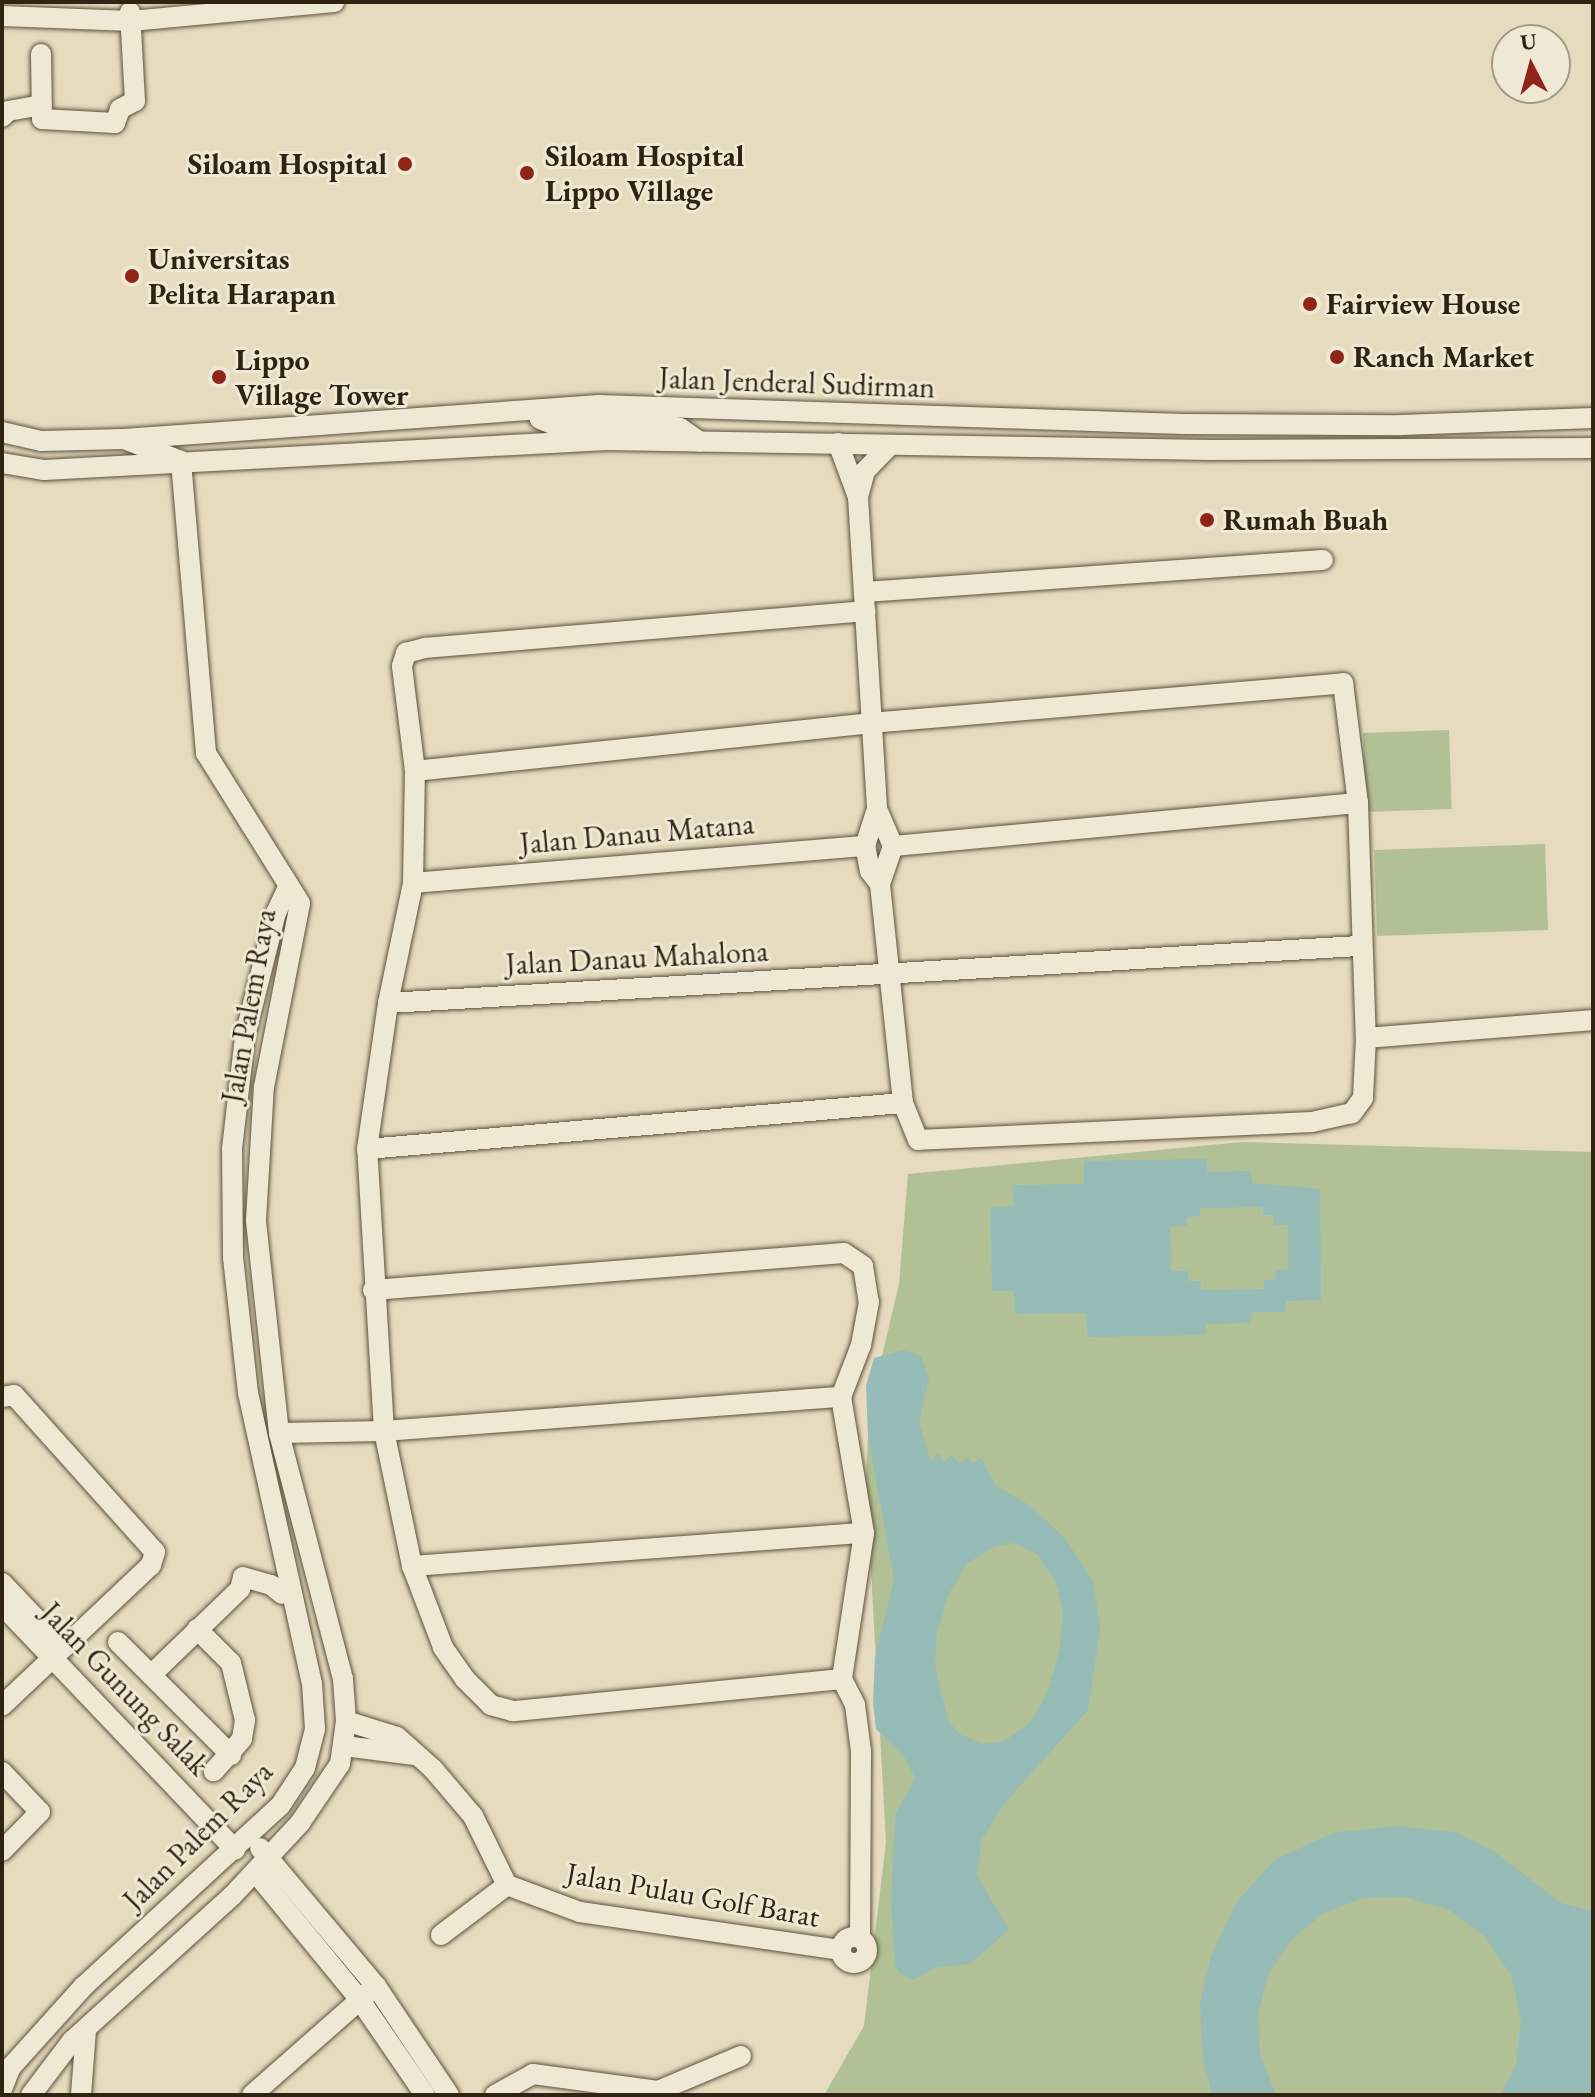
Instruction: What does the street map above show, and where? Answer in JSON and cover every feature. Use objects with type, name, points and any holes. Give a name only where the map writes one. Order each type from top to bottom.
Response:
[{"type":"street","points":[[2,3],[130,17],[334,2]]},
{"type":"street","points":[[2,16],[36,9]]},
{"type":"street","points":[[41,54],[41,105],[46,121],[117,121],[120,109],[135,101],[130,17]]},
{"type":"street","points":[[2,117],[8,111],[41,105]]},
{"type":"street","name":"Jalan Jenderal Sudirman","points":[[2,432],[41,441],[124,439],[599,405],[1184,424],[1401,425],[1593,418]]},
{"type":"street","points":[[537,410],[540,419],[550,423],[660,423],[680,428],[700,442]]},
{"type":"street","points":[[124,439],[181,461],[206,753],[288,887]]},
{"type":"street","name":"Jalan Jenderal Sudirman","points":[[2,463],[44,470],[606,440],[890,445],[1593,448]]},
{"type":"street","points":[[415,771],[871,723],[1343,683],[1358,803],[1359,946],[1366,1038],[1363,1098],[1352,1113],[1333,1119],[924,1142],[914,1136],[903,1103],[880,884],[893,846],[877,809],[871,723],[858,497],[838,443]]},
{"type":"street","points":[[858,497],[865,471],[890,445]]},
{"type":"street","points":[[373,1290],[844,1253],[863,1266],[869,1302],[861,1345],[841,1397],[864,1533],[842,1679],[499,1709],[465,1679],[443,1647],[412,1566],[384,1431],[373,1290],[367,1149],[388,1003],[413,883],[415,771],[402,666],[414,649],[865,602],[1323,560]]},
{"type":"street","points":[[893,846],[1358,803]]},
{"type":"street","points":[[877,809],[865,846],[870,871],[880,884]]},
{"type":"street","name":"Jalan Danau Matana","points":[[413,883],[865,846]]},
{"type":"street","name":"Jalan Palem Raya","points":[[2,2089],[11,2067],[84,1986],[280,1806],[305,1768],[315,1729],[312,1684],[287,1593],[248,1393],[233,1258],[232,1149],[245,1036],[276,913],[288,887],[300,903],[299,915],[264,1087],[255,1174],[267,1357],[279,1433],[343,1679],[344,1746],[330,1784],[256,1871],[86,2030],[45,2071],[31,2095]]},
{"type":"street","name":"Jalan Danau Mahalona","points":[[388,1003],[1359,946]]},
{"type":"street","points":[[1366,1038],[1593,1020]]},
{"type":"street","points":[[367,1149],[903,1103]]},
{"type":"street","points":[[2,1397],[14,1395],[154,1547],[151,1565],[2,1706]]},
{"type":"street","points":[[279,1433],[384,1431],[841,1397]]},
{"type":"street","points":[[412,1566],[864,1533]]},
{"type":"street","name":"Jalan Gunung Salak","points":[[2,1583],[58,1652],[236,1849]]},
{"type":"street","points":[[151,1675],[241,1583],[272,1598],[319,1586]]},
{"type":"street","name":"Jalan Gunung Salak","points":[[2,1605],[58,1652]]},
{"type":"street","points":[[197,1629],[231,1663],[245,1720],[242,1739],[214,1771]]},
{"type":"street","points":[[118,1642],[231,1755]]},
{"type":"street","name":"Jalan Pulau Golf Barat","points":[[507,1885],[580,1912],[841,1950],[847,1939],[860,1938],[861,1751],[855,1705],[842,1679]]},
{"type":"street","points":[[346,1721],[383,1730],[414,1755],[473,1816],[507,1885],[441,1935]]},
{"type":"street","points":[[344,1746],[414,1755]]},
{"type":"street","points":[[2,1772],[40,1812],[2,1851]]},
{"type":"street","points":[[236,1849],[360,2000],[425,2095]]},
{"type":"street","points":[[236,1849],[376,1986],[449,2095]]},
{"type":"street","points":[[255,2094],[376,1986]]},
{"type":"street","points":[[81,2095],[86,2030]]},
{"type":"street","points":[[495,2095],[533,2074],[658,2091],[741,2056]]},
{"type":"green space","points":[[1449,730],[1452,809],[1366,812],[1363,733]]},
{"type":"green space","points":[[1545,844],[1548,930],[1377,936],[1374,850]]},
{"type":"green space","points":[[1242,1142],[1593,1152],[1593,2095],[824,2095],[864,2026],[886,1842],[866,1481],[869,1411],[899,1284],[908,1174]]},
{"type":"water","points":[[1207,1159],[1207,1172],[1251,1171],[1252,1183],[1320,1189],[1321,1300],[1286,1301],[1285,1312],[1251,1312],[1251,1323],[1206,1324],[1205,1335],[1087,1337],[1086,1313],[1015,1314],[1014,1291],[992,1291],[990,1207],[1014,1206],[1013,1185],[1084,1184],[1084,1161]],"holes":[[[1262,1207],[1263,1215],[1274,1215],[1274,1225],[1288,1225],[1288,1269],[1275,1270],[1275,1279],[1264,1280],[1264,1289],[1201,1290],[1201,1281],[1188,1281],[1188,1271],[1171,1271],[1170,1227],[1187,1226],[1187,1217],[1200,1216],[1200,1208]]]},
{"type":"water","points":[[903,1350],[921,1356],[929,1377],[919,1423],[931,1461],[939,1453],[944,1462],[951,1455],[960,1463],[967,1457],[973,1463],[981,1457],[996,1486],[1029,1505],[1065,1538],[1093,1581],[1100,1628],[1088,1710],[1005,1803],[982,1839],[977,1875],[1009,1930],[970,1964],[937,1967],[913,1980],[899,1973],[895,1964],[891,1899],[895,1815],[915,1778],[905,1758],[876,1729],[873,1702],[875,1657],[894,1580],[868,1436],[866,1386],[874,1358]],"holes":[[[1015,1543],[1038,1555],[1055,1581],[1063,1609],[1060,1648],[1048,1692],[1029,1724],[1004,1741],[984,1744],[959,1734],[948,1720],[935,1665],[937,1633],[948,1595],[968,1563],[995,1546]]]},
{"type":"water","points":[[1396,1826],[1455,1832],[1492,1850],[1561,1903],[1589,1910],[1593,1907],[1593,2095],[1501,2095],[1516,2064],[1521,2019],[1511,1975],[1485,1937],[1449,1910],[1405,1897],[1363,1898],[1324,1913],[1292,1939],[1269,1973],[1258,2013],[1260,2054],[1276,2095],[1212,2095],[1203,2059],[1200,2003],[1211,1956],[1236,1903],[1274,1860],[1333,1833]]},
{"type":"place","name":"Siloam Hospital","points":[[405,164]]},
{"type":"place","name":"Siloam Hospital Lippo Village","points":[[527,173]]},
{"type":"place","name":"Universitas Pelita Harapan","points":[[132,276]]},
{"type":"place","name":"Fairview House","points":[[1310,304]]},
{"type":"place","name":"Ranch Market","points":[[1337,357]]},
{"type":"place","name":"Lippo Village Tower","points":[[219,377]]},
{"type":"place","name":"Rumah Buah","points":[[1207,520]]}]
